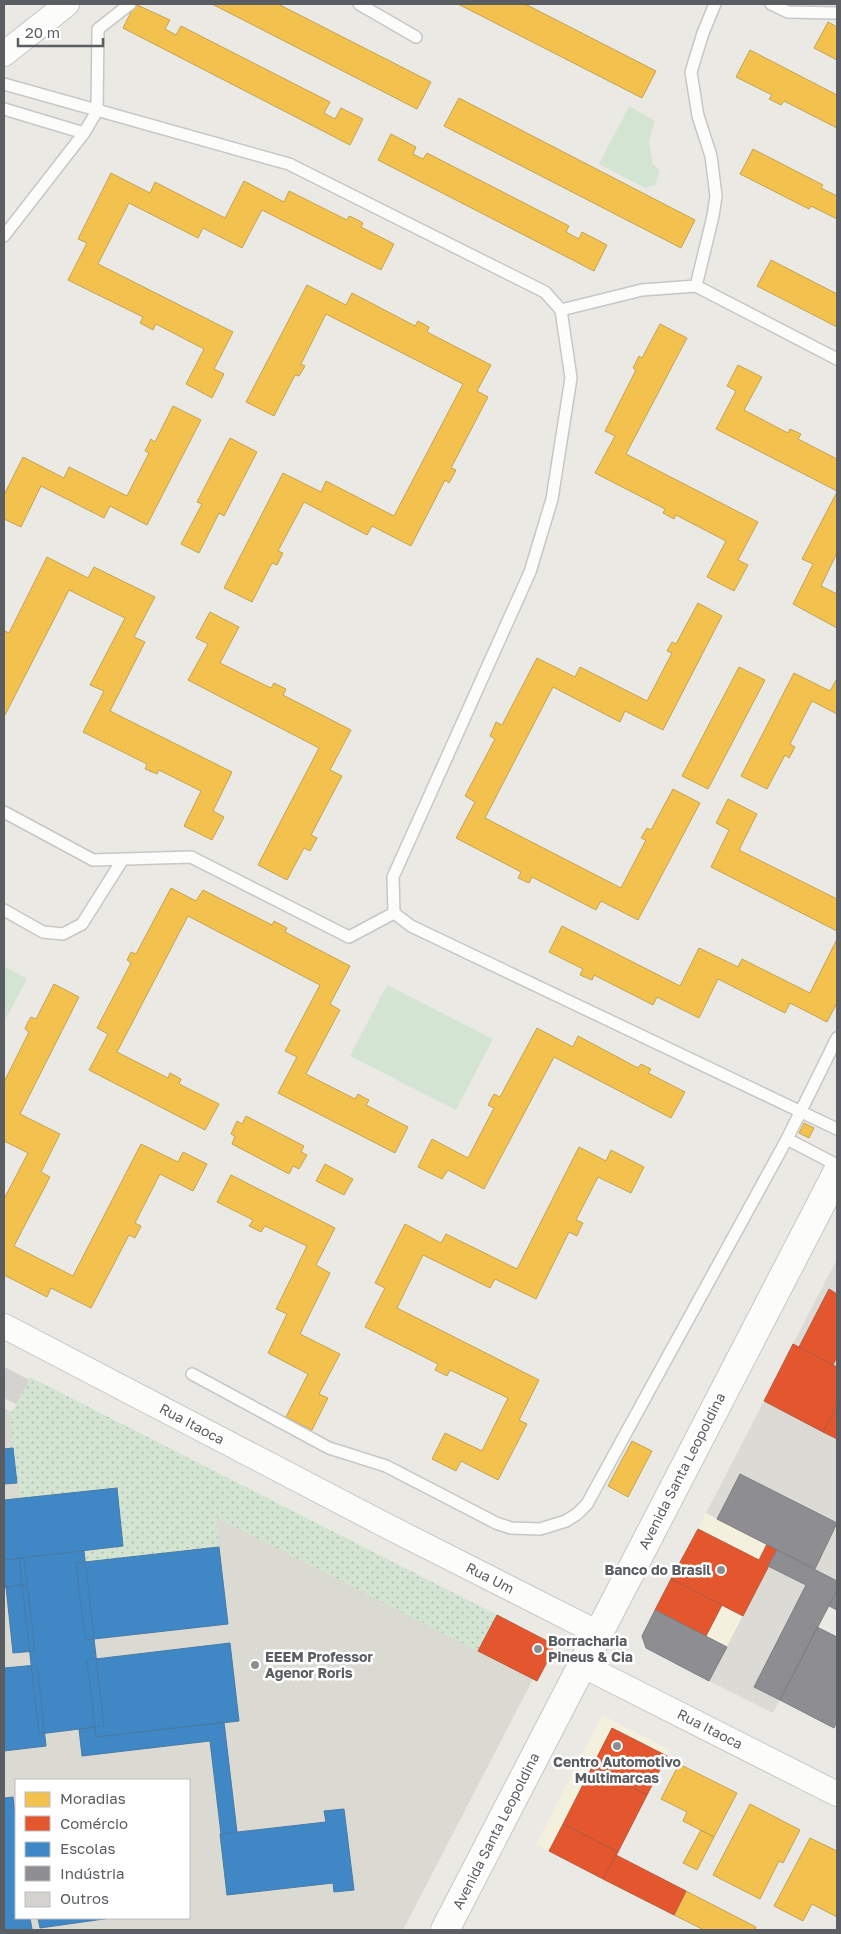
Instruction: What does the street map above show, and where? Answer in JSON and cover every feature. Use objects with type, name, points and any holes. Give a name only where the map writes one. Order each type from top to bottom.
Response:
[{"type":"street","points":[[4,54],[67,4]]},
{"type":"street","name":"Avenida Santa Leopoldina","points":[[445,1930],[837,1173]]},
{"type":"street","name":"Rua Itaoca","points":[[4,1326],[381,1523]]},
{"type":"street","name":"Rua Um","points":[[381,1523],[598,1633]]},
{"type":"street","name":"Rua Itaoca","points":[[582,1665],[837,1794]]},
{"type":"lane","points":[[4,236],[84,133],[97,111],[98,29],[130,4]]},
{"type":"lane","points":[[359,4],[416,38]]},
{"type":"lane","points":[[696,286],[716,196],[711,156],[698,116],[692,72],[703,33],[715,4]]},
{"type":"lane","points":[[771,4],[788,12],[837,13]]},
{"type":"lane","points":[[4,84],[289,164],[544,292],[561,310],[571,378],[552,499],[530,572],[393,877],[394,913],[410,926],[837,1129]]},
{"type":"lane","points":[[4,109],[84,133]]},
{"type":"lane","points":[[561,310],[642,290],[696,286],[837,359]]},
{"type":"lane","points":[[4,812],[93,860],[191,858],[349,937],[394,913]]},
{"type":"lane","points":[[4,910],[43,932],[63,934],[82,924],[123,859]]},
{"type":"lane","points":[[192,1374],[329,1448],[386,1466],[496,1523],[525,1530],[540,1529],[554,1526],[578,1514],[587,1504],[787,1139],[837,1038]]},
{"type":"lane","points":[[787,1139],[837,1164]]},
{"type":"shaded area","points":[[837,1259],[837,1367],[793,1344]]},
{"type":"shaded area","points":[[764,1401],[837,1439],[837,1590],[773,1713],[709,1681],[777,1550],[706,1513]]},
{"type":"shaded area","name":"EEEM Professor Agenor Roris","points":[[4,1408],[533,1679],[403,1930],[4,1930]]},
{"type":"shaded area","points":[[706,1513],[777,1550],[709,1681],[646,1648],[642,1636]]},
{"type":"shaded area","points":[[602,1715],[670,1750],[603,1879],[536,1844]]},
{"type":"green space","points":[[629,106],[655,121],[649,141],[653,165],[660,170],[655,185],[645,188],[599,164]]},
{"type":"green space","points":[[4,966],[27,979],[4,1022]]},
{"type":"green space","points":[[387,985],[493,1039],[456,1110],[350,1056]]},
{"type":"green space","points":[[30,1377],[497,1615],[478,1651],[216,1517],[219,1547],[85,1562],[84,1551],[123,1546],[117,1488],[19,1499],[9,1411],[12,1412]]},
{"type":"building: Moradias","points":[[135,4],[170,20],[165,29],[176,35],[181,26],[330,102],[324,113],[335,119],[341,108],[363,119],[350,145],[123,28]]},
{"type":"building: Moradias","points":[[212,4],[278,4],[431,82],[417,109]]},
{"type":"building: Moradias","points":[[458,4],[525,4],[656,71],[642,98]]},
{"type":"building: Moradias","points":[[828,22],[837,27],[837,60],[814,48]]},
{"type":"building: Moradias","points":[[750,50],[837,95],[837,128],[784,101],[781,105],[769,99],[772,95],[736,77]]},
{"type":"building: Moradias","points":[[459,98],[695,220],[681,248],[444,126]]},
{"type":"building: Moradias","points":[[391,134],[416,147],[413,154],[423,159],[427,153],[569,226],[566,232],[579,239],[582,232],[607,245],[594,271],[378,160]]},
{"type":"building: Moradias","points":[[753,149],[823,185],[821,188],[837,196],[837,219],[811,206],[809,209],[740,174]]},
{"type":"building: Moradias","points":[[111,173],[150,193],[155,182],[225,218],[244,181],[284,202],[289,191],[347,220],[349,216],[356,219],[363,223],[361,227],[394,244],[381,270],[262,210],[242,248],[203,228],[198,238],[129,203],[98,264],[233,332],[214,369],[224,374],[212,398],[186,384],[204,349],[156,324],[153,330],[140,323],[143,317],[68,280],[87,243],[78,239]]},
{"type":"building: Moradias","points":[[771,260],[837,294],[837,327],[757,286]]},
{"type":"building: Moradias","points":[[307,285],[346,305],[352,293],[415,326],[418,321],[429,327],[427,332],[491,365],[477,391],[488,397],[451,468],[456,470],[453,476],[449,483],[445,480],[411,546],[372,526],[367,535],[304,502],[278,551],[283,553],[277,565],[272,563],[252,602],[224,588],[283,473],[321,492],[326,481],[394,516],[463,384],[326,314],[301,364],[305,366],[299,376],[295,375],[274,416],[246,402]]},
{"type":"building: Moradias","points":[[660,324],[687,338],[626,454],[758,522],[738,560],[748,565],[734,591],[707,577],[726,541],[676,515],[674,519],[663,513],[665,509],[595,473],[615,436],[605,431],[636,370],[633,368],[639,356],[642,358]]},
{"type":"building: Moradias","points":[[738,365],[762,377],[744,410],[788,433],[790,429],[801,434],[798,439],[837,459],[837,491],[716,429],[736,391],[727,386]]},
{"type":"building: Moradias","points":[[173,406],[201,420],[147,525],[110,506],[104,518],[41,486],[21,527],[4,519],[4,495],[23,457],[64,478],[69,467],[127,496],[149,453],[145,451],[151,439],[155,442]]},
{"type":"building: Moradias","points":[[230,438],[257,452],[224,516],[219,513],[199,553],[181,544],[202,504],[197,502]]},
{"type":"building: Moradias","points":[[837,492],[837,553],[821,586],[837,594],[837,628],[793,604],[813,564],[802,559]]},
{"type":"building: Moradias","points":[[47,557],[88,578],[94,567],[155,597],[134,637],[145,642],[110,711],[232,772],[213,811],[224,817],[212,840],[184,826],[201,791],[159,770],[157,774],[145,769],[147,764],[83,732],[104,691],[90,685],[125,618],[69,590],[4,717],[4,634],[5,631],[9,633]]},
{"type":"building: Moradias","points":[[698,603],[722,616],[663,730],[625,711],[620,722],[553,687],[485,818],[621,888],[646,840],[641,838],[647,828],[651,830],[673,789],[700,803],[638,920],[601,901],[596,910],[532,877],[529,883],[518,878],[521,872],[456,838],[475,802],[465,796],[495,739],[490,736],[496,722],[502,725],[537,658],[575,677],[580,667],[647,701],[672,653],[667,651],[672,642],[676,644]]},
{"type":"building: Moradias","points":[[210,612],[239,627],[220,663],[271,688],[274,683],[286,689],[283,695],[351,730],[330,770],[342,776],[311,835],[317,838],[310,851],[304,848],[287,880],[258,865],[319,748],[188,680],[208,644],[196,638]]},
{"type":"building: Moradias","points":[[739,667],[765,680],[708,789],[682,776]]},
{"type":"building: Moradias","points":[[794,673],[830,691],[836,680],[837,714],[812,701],[790,744],[795,747],[789,758],[785,755],[767,789],[741,776]]},
{"type":"building: Moradias","points":[[728,799],[757,814],[739,850],[837,899],[837,931],[711,867],[729,830],[716,823]]},
{"type":"building: Moradias","points":[[171,888],[196,901],[203,890],[272,925],[274,921],[287,928],[285,932],[350,966],[330,1004],[340,1010],[306,1074],[355,1099],[358,1094],[369,1100],[366,1105],[408,1127],[395,1153],[278,1093],[297,1057],[285,1051],[320,985],[188,916],[117,1052],[168,1078],[170,1073],[181,1079],[179,1084],[219,1104],[205,1130],[89,1070],[108,1034],[97,1028],[131,963],[127,960],[131,952],[136,954]]},
{"type":"building: Moradias","points":[[562,926],[680,986],[699,948],[738,967],[742,959],[810,993],[837,939],[837,1003],[827,1022],[790,1003],[785,1013],[718,979],[699,1018],[657,997],[653,1005],[594,975],[592,980],[580,975],[583,969],[549,952]]},
{"type":"building: Moradias","points":[[54,984],[79,997],[20,1114],[60,1134],[41,1172],[50,1177],[14,1246],[73,1276],[141,1144],[178,1162],[183,1152],[207,1164],[193,1191],[160,1174],[135,1223],[141,1226],[135,1238],[129,1235],[91,1308],[51,1288],[47,1297],[4,1275],[4,1199],[28,1153],[4,1141],[4,1082],[29,1032],[25,1029],[28,1022],[31,1017],[36,1019]]},
{"type":"building: Moradias","points":[[537,1028],[573,1047],[578,1036],[638,1068],[641,1064],[651,1069],[648,1073],[685,1092],[671,1118],[554,1057],[484,1189],[448,1170],[442,1179],[418,1167],[432,1139],[468,1158],[494,1108],[488,1105],[494,1094],[500,1097]]},
{"type":"building: Moradias","points":[[246,1116],[304,1146],[301,1152],[307,1155],[299,1169],[293,1166],[289,1174],[232,1144],[235,1136],[231,1134],[237,1121],[242,1124]]},
{"type":"building: Moradias","points":[[804,1123],[814,1128],[809,1138],[799,1133]]},
{"type":"building: Moradias","points":[[579,1147],[606,1161],[611,1150],[644,1167],[631,1193],[598,1177],[576,1220],[583,1223],[577,1236],[569,1232],[536,1299],[495,1279],[490,1288],[423,1255],[397,1308],[539,1380],[519,1420],[527,1424],[498,1480],[461,1461],[456,1471],[432,1459],[445,1433],[482,1451],[508,1398],[450,1370],[447,1376],[435,1370],[438,1364],[365,1327],[385,1288],[375,1283],[405,1224],[441,1243],[446,1234],[517,1269]]},
{"type":"building: Moradias","points":[[325,1164],[353,1179],[344,1195],[316,1181]]},
{"type":"building: Moradias","points":[[231,1175],[335,1228],[316,1265],[330,1273],[300,1334],[340,1354],[319,1394],[328,1398],[312,1430],[286,1417],[308,1374],[268,1353],[287,1314],[276,1309],[307,1246],[265,1226],[261,1232],[249,1226],[253,1220],[217,1202]]},
{"type":"building: Moradias","points":[[632,1441],[652,1451],[628,1497],[608,1486]]},
{"type":"building: Moradias","points":[[679,1764],[737,1793],[714,1837],[683,1821],[687,1812],[661,1799]]},
{"type":"building: Moradias","points":[[750,1804],[800,1830],[783,1863],[779,1861],[760,1899],[713,1875]]},
{"type":"building: Moradias","points":[[701,1830],[714,1837],[697,1870],[683,1863]]},
{"type":"building: Moradias","points":[[810,1838],[837,1851],[837,1917],[812,1904],[803,1921],[774,1906]]},
{"type":"building: Moradias","points":[[686,1891],[756,1927],[755,1930],[704,1930],[674,1915]]},
{"type":"building: Comércio","points":[[829,1289],[837,1294],[837,1357],[833,1365],[799,1347]]},
{"type":"building: Comércio","points":[[793,1344],[837,1367],[837,1404],[823,1432],[764,1401]]},
{"type":"building: Comércio","points":[[837,1407],[837,1439],[823,1432]]},
{"type":"building: Comércio","name":"Banco do Brasil","points":[[698,1529],[759,1560],[767,1544],[777,1550],[743,1616],[671,1579]]},
{"type":"building: Comércio","points":[[671,1579],[722,1605],[706,1636],[655,1610]]},
{"type":"building: Comércio","points":[[497,1615],[551,1643],[553,1651],[537,1681],[478,1651]]},
{"type":"building: Comércio","points":[[612,1728],[667,1756],[647,1795],[592,1767]]},
{"type":"building: Comércio","points":[[592,1767],[647,1795],[618,1852],[563,1824]]},
{"type":"building: Comércio","points":[[563,1824],[618,1852],[603,1879],[549,1851]]},
{"type":"building: Comércio","points":[[616,1855],[686,1891],[674,1915],[603,1879]]},
{"type":"building: Escolas","points":[[13,1448],[17,1483],[4,1484],[4,1449]]},
{"type":"building: Escolas","points":[[117,1488],[123,1546],[4,1560],[4,1500]]},
{"type":"building: Escolas","points":[[219,1547],[228,1624],[85,1640],[76,1563]]},
{"type":"building: Escolas","points":[[84,1551],[104,1726],[39,1734],[19,1558]]},
{"type":"building: Escolas","points":[[24,1558],[27,1584],[4,1588],[4,1560]]},
{"type":"building: Escolas","points":[[27,1584],[35,1651],[13,1653],[6,1587]]},
{"type":"building: Escolas","points":[[230,1643],[239,1721],[96,1737],[87,1660]]},
{"type":"building: Escolas","points":[[37,1665],[46,1746],[4,1751],[4,1668]]},
{"type":"building: Escolas","points":[[224,1722],[237,1832],[221,1834],[210,1741],[82,1756],[79,1729],[95,1727],[96,1737]]},
{"type":"building: Escolas","points":[[13,1797],[15,1812],[15,1919],[30,1919],[32,1929],[4,1930],[4,1798]]},
{"type":"building: Escolas","points":[[344,1809],[354,1890],[334,1892],[333,1883],[227,1895],[220,1834],[326,1822],[324,1811]]},
{"type":"building: Escolas","points":[[38,1919],[104,1919],[40,1928]]},
{"type":"building: Indústria","points":[[740,1474],[837,1523],[815,1569],[717,1519]]},
{"type":"building: Indústria","points":[[777,1550],[837,1581],[837,1590],[780,1700],[754,1687],[806,1585],[768,1566]]},
{"type":"building: Indústria","points":[[837,1590],[837,1610],[829,1606]]},
{"type":"building: Indústria","points":[[655,1610],[727,1647],[709,1681],[646,1648],[642,1636]]},
{"type":"building: Indústria","points":[[817,1627],[837,1637],[837,1722],[834,1728],[780,1700]]},
{"type":"building: Outros","points":[[4,1367],[29,1380],[16,1404],[4,1398]]},
{"type":"place","name":"Banco do Brasil","points":[[721,1570]]},
{"type":"place","name":"Borracharia Pineus & Cia","points":[[538,1649]]},
{"type":"place","name":"EEEM Professor Agenor Roris","points":[[255,1665]]},
{"type":"place","name":"Centro Automotivo Multimarcas","points":[[617,1746]]}]
